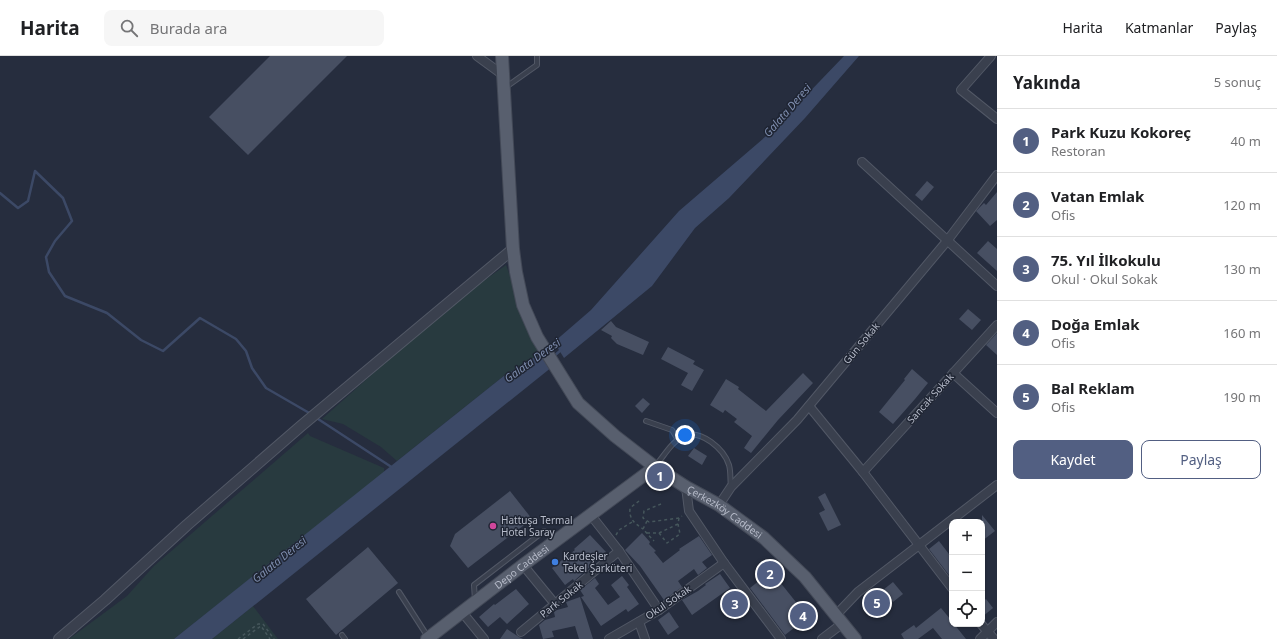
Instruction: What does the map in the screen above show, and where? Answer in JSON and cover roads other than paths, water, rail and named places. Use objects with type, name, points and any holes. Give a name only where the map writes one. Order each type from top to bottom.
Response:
[{"type":"main road","name":"Çerkezköy Caddesi","points":[[502,56],[513,248],[516,272],[524,305],[537,337],[564,382],[578,403],[615,436],[655,467],[686,487],[719,505],[764,538],[805,577],[855,639]]},
{"type":"main road","name":"Depo Caddesi","points":[[428,638],[590,514],[655,467]]},
{"type":"street","points":[[477,56],[503,75]]},
{"type":"street","points":[[991,56],[961,90],[997,119]]},
{"type":"street","points":[[862,162],[997,286]]},
{"type":"street","name":"Gün Sokak","points":[[719,505],[731,487],[809,406],[947,241],[997,176]]},
{"type":"street","points":[[59,639],[301,426],[513,248]]},
{"type":"street","name":"Sancak Sokak","points":[[863,472],[997,325]]},
{"type":"street","points":[[953,373],[997,413]]},
{"type":"street","points":[[809,406],[863,472],[918,546],[949,584]]},
{"type":"street","points":[[822,639],[839,619],[858,592],[997,485]]},
{"type":"street","points":[[686,487],[689,512],[724,563],[781,639]]},
{"type":"street","points":[[590,514],[619,551],[659,610]]},
{"type":"street","name":"Park Sokak","points":[[521,632],[619,551]]},
{"type":"street","name":"Okul Sokak","points":[[609,639],[659,610],[724,563]]},
{"type":"street","points":[[523,565],[555,604]]},
{"type":"street","points":[[462,612],[484,639]]},
{"type":"street","points":[[639,622],[645,639]]},
{"type":"street","points":[[980,639],[997,622]]},
{"type":"street","points":[[983,627],[994,639]]},
{"type":"lane","points":[[504,88],[537,64],[537,56]]},
{"type":"lane","points":[[646,420],[672,430],[678,440]]},
{"type":"lane","points":[[655,467],[678,440],[684,436],[699,436],[717,446],[728,465],[731,487]]},
{"type":"lane","points":[[475,602],[474,585],[544,531],[559,538]]},
{"type":"lane","points":[[399,592],[428,638]]},
{"type":"lane","points":[[342,635],[345,639]]},
{"type":"water","points":[[844,56],[859,56],[805,118],[729,198],[695,228],[652,286],[564,358],[554,342],[591,310],[679,211],[772,131]]},
{"type":"water","points":[[543,352],[552,367],[212,639],[174,639],[505,375]]},
{"type":"waterway","points":[[0,193],[18,208],[28,201],[35,171],[63,198],[72,221],[55,241],[46,257],[49,272],[65,296],[107,313],[141,340],[163,351],[200,318],[236,339],[246,351],[252,368],[266,388],[311,414]]},
{"type":"waterway","name":"Galata Deresi","points":[[553,357],[561,350]]},
{"type":"waterway","points":[[315,417],[393,468]]},
{"type":"place","name":"Park Kuzu Kokoreç","points":[[660,476]]},
{"type":"place","name":"Hattuşa Termal Hotel Saray","points":[[493,526]]},
{"type":"place","name":"Kardeşler Tekel Şarküteri","points":[[555,562]]},
{"type":"place","name":"Vatan Emlak","points":[[770,574]]},
{"type":"place","name":"Bal Reklam","points":[[877,603]]},
{"type":"place","name":"75. Yıl İlkokulu","points":[[735,604]]},
{"type":"place","name":"Doğa Emlak","points":[[803,616]]}]
